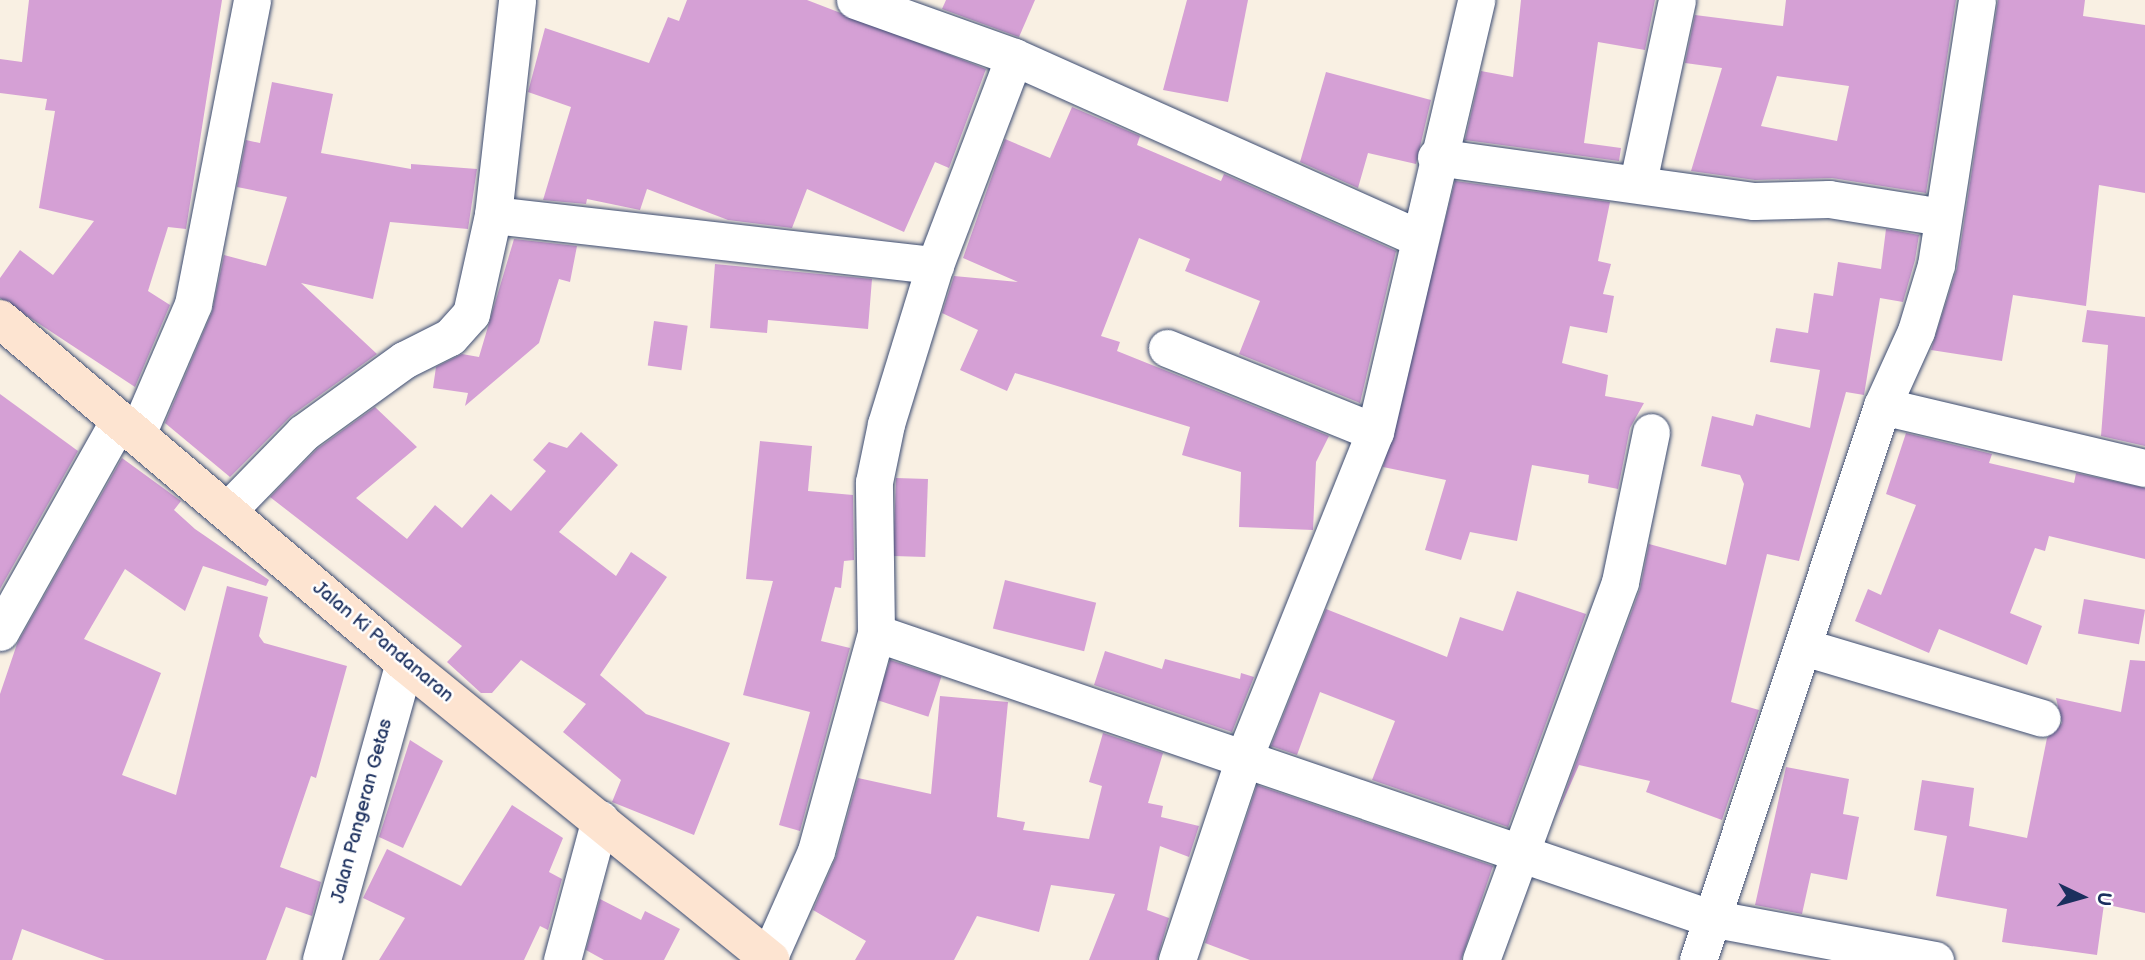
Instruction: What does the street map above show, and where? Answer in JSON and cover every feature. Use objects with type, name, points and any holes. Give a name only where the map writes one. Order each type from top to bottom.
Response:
[{"type":"main road","name":"Jalan Ki Pandanaran","points":[[0,319],[405,663],[769,959]]},
{"type":"street","points":[[0,632],[129,426],[193,304],[252,0]]},
{"type":"street","points":[[227,511],[303,433],[465,323],[475,304],[493,215],[517,0]]},
{"type":"street","points":[[855,0],[1014,57],[1419,238]]},
{"type":"street","points":[[1177,960],[1245,755],[1375,432],[1436,157],[1476,0]]},
{"type":"street","points":[[1638,182],[1677,0]]},
{"type":"street","points":[[1698,960],[1882,406],[1916,331],[1943,217],[1977,0]]},
{"type":"street","points":[[769,959],[816,850],[876,633],[874,482],[935,265],[1014,57]]},
{"type":"street","points":[[1436,157],[1638,182],[1754,201],[1829,199],[1943,217]]},
{"type":"street","points":[[493,215],[935,265]]},
{"type":"street","points":[[1167,348],[1375,432]]},
{"type":"street","points":[[1882,406],[2145,468]]},
{"type":"street","points":[[1481,960],[1620,582],[1651,432]]},
{"type":"street","points":[[876,633],[1245,755],[1710,918],[1935,960]]},
{"type":"street","points":[[1804,647],[2042,718]]},
{"type":"street","name":"Jalan Pangeran Getas","points":[[322,960],[405,663]]},
{"type":"street","points":[[562,960],[600,820]]},
{"type":"building","points":[[29,0],[222,0],[186,229],[168,227],[148,291],[170,305],[135,387],[0,298],[0,278],[20,250],[53,275],[94,221],[39,208],[55,111],[45,110],[47,99],[0,93],[0,59],[22,62]]},
{"type":"building","points":[[687,0],[807,0],[986,69],[949,168],[935,162],[904,232],[807,189],[792,228],[728,220],[647,189],[640,210],[587,199],[586,204],[543,200],[571,107],[528,92],[545,28],[649,63],[668,17],[679,21]]},
{"type":"building","points":[[946,0],[1035,0],[1019,37],[942,9]]},
{"type":"building","points":[[1187,0],[1248,0],[1228,102],[1163,90]]},
{"type":"building","points":[[1521,0],[1655,0],[1645,50],[1598,42],[1584,143],[1621,148],[1619,161],[1465,140],[1481,71],[1513,77]]},
{"type":"building","points":[[1786,0],[1956,0],[1926,193],[1832,178],[1755,180],[1691,171],[1722,68],[1685,63],[1695,15],[1783,26]],"holes":[[[1777,76],[1849,86],[1837,141],[1761,126]]]},
{"type":"building","points":[[1998,0],[2085,0],[2083,16],[2145,25],[2145,193],[2099,185],[2086,306],[2013,295],[2002,361],[1931,350],[1957,268]]},
{"type":"building","points":[[1326,72],[1431,100],[1416,164],[1368,153],[1358,188],[1300,162]]},
{"type":"building","points":[[272,82],[333,94],[321,153],[411,169],[411,164],[477,169],[468,229],[390,222],[373,299],[301,283],[377,354],[291,416],[230,477],[165,423],[212,312],[224,255],[266,266],[287,197],[237,187],[246,140],[260,143]]},
{"type":"building","points":[[1072,107],[1140,136],[1137,145],[1221,181],[1224,174],[1396,251],[1360,403],[1239,354],[1260,301],[1185,271],[1190,259],[1139,238],[1101,336],[1120,342],[1117,351],[1329,436],[1316,462],[1313,530],[1239,527],[1241,472],[1182,455],[1190,427],[1015,373],[1007,391],[960,370],[978,330],[942,313],[954,276],[1018,282],[963,258],[1005,139],[1050,158]]},
{"type":"building","points":[[1455,181],[1610,202],[1598,261],[1611,264],[1603,294],[1614,296],[1607,333],[1570,326],[1562,363],[1608,375],[1605,396],[1644,403],[1630,428],[1618,489],[1588,483],[1589,475],[1532,465],[1517,541],[1470,532],[1461,560],[1425,550],[1446,480],[1383,467]]},
{"type":"building","points":[[1886,229],[1919,235],[1915,260],[1903,302],[1880,298],[1864,395],[1846,392],[1799,561],[1767,554],[1731,702],[1759,710],[1722,820],[1646,792],[1650,781],[1579,765],[1556,817],[1640,589],[1649,544],[1726,565],[1744,484],[1740,475],[1701,466],[1712,416],[1753,426],[1756,414],[1810,428],[1820,370],[1770,362],[1776,328],[1808,333],[1814,293],[1833,296],[1838,262],[1881,269]]},
{"type":"building","points":[[514,239],[577,246],[570,282],[559,279],[539,343],[465,406],[468,393],[433,388],[436,367],[462,354],[479,357]]},
{"type":"building","points":[[715,264],[872,279],[868,329],[768,320],[767,333],[710,328]]},
{"type":"building","points":[[2087,310],[2145,317],[2145,446],[2101,436],[2108,345],[2082,342]]},
{"type":"building","points":[[654,321],[688,326],[681,370],[648,366]]},
{"type":"building","points":[[0,394],[78,451],[0,589]]},
{"type":"building","points":[[375,407],[417,447],[356,498],[407,539],[435,505],[462,528],[491,494],[511,511],[546,471],[533,460],[549,442],[567,448],[581,432],[618,465],[559,532],[616,576],[631,552],[667,577],[600,675],[646,714],[730,743],[694,835],[612,802],[621,780],[563,732],[586,704],[521,660],[492,693],[481,693],[447,662],[462,646],[270,497],[317,449]]},
{"type":"building","points":[[1906,433],[1992,454],[1989,463],[2074,483],[2076,473],[2145,488],[2145,559],[2049,536],[2045,551],[2035,548],[2010,613],[2042,626],[2027,665],[1939,629],[1929,653],[1855,621],[1868,589],[1881,595],[1916,505],[1886,494]]},
{"type":"building","points":[[760,441],[812,446],[808,491],[853,495],[854,560],[844,561],[841,588],[835,587],[821,641],[850,648],[800,831],[779,825],[810,712],[743,695],[773,581],[746,579]]},
{"type":"building","points":[[122,458],[181,501],[174,510],[195,529],[269,580],[266,586],[203,566],[185,611],[125,569],[84,639],[161,673],[122,775],[176,795],[227,586],[268,597],[259,636],[264,643],[347,666],[316,778],[311,776],[280,867],[321,882],[312,916],[286,907],[266,960],[105,960],[22,929],[12,960],[0,960],[0,694],[17,644]]},
{"type":"building","points":[[896,478],[928,479],[925,557],[893,556]]},
{"type":"building","points":[[1005,580],[1096,603],[1084,651],[993,629]]},
{"type":"building","points":[[1517,591],[1586,614],[1508,827],[1372,780],[1395,721],[1320,692],[1297,755],[1271,746],[1326,609],[1447,657],[1460,617],[1503,631]]},
{"type":"building","points":[[2084,599],[2145,610],[2139,644],[2078,633]]},
{"type":"building","points":[[1105,651],[1162,669],[1165,659],[1240,679],[1241,673],[1254,677],[1232,732],[1094,685]]},
{"type":"building","points":[[890,660],[941,677],[928,717],[877,700]]},
{"type":"building","points":[[2130,660],[2145,661],[2145,913],[2104,904],[2097,955],[2002,942],[2007,909],[1936,896],[1947,836],[1914,830],[1922,780],[1974,788],[1969,826],[2027,838],[2047,738],[2062,723],[2056,698],[2121,712]]},
{"type":"building","points":[[940,696],[1008,702],[997,817],[1025,822],[1023,830],[1089,839],[1102,786],[1089,782],[1103,733],[1163,753],[1148,803],[1163,806],[1161,817],[1199,826],[1189,857],[1160,846],[1147,910],[1169,918],[1157,960],[1089,960],[1115,894],[1051,885],[1039,932],[977,916],[954,960],[855,960],[866,941],[813,910],[836,857],[858,778],[931,794]]},
{"type":"building","points":[[410,740],[443,761],[403,848],[379,837]]},
{"type":"building","points":[[1786,767],[1849,779],[1843,814],[1859,817],[1847,880],[1811,873],[1802,914],[1755,905]]},
{"type":"building","points":[[1257,785],[1493,866],[1461,960],[1250,960],[1205,943]]},
{"type":"building","points":[[512,805],[563,838],[549,872],[562,879],[548,930],[540,926],[524,960],[379,960],[405,918],[363,898],[387,849],[461,886]]},
{"type":"building","points":[[600,899],[641,920],[645,911],[680,929],[664,960],[604,960],[586,950]]}]
